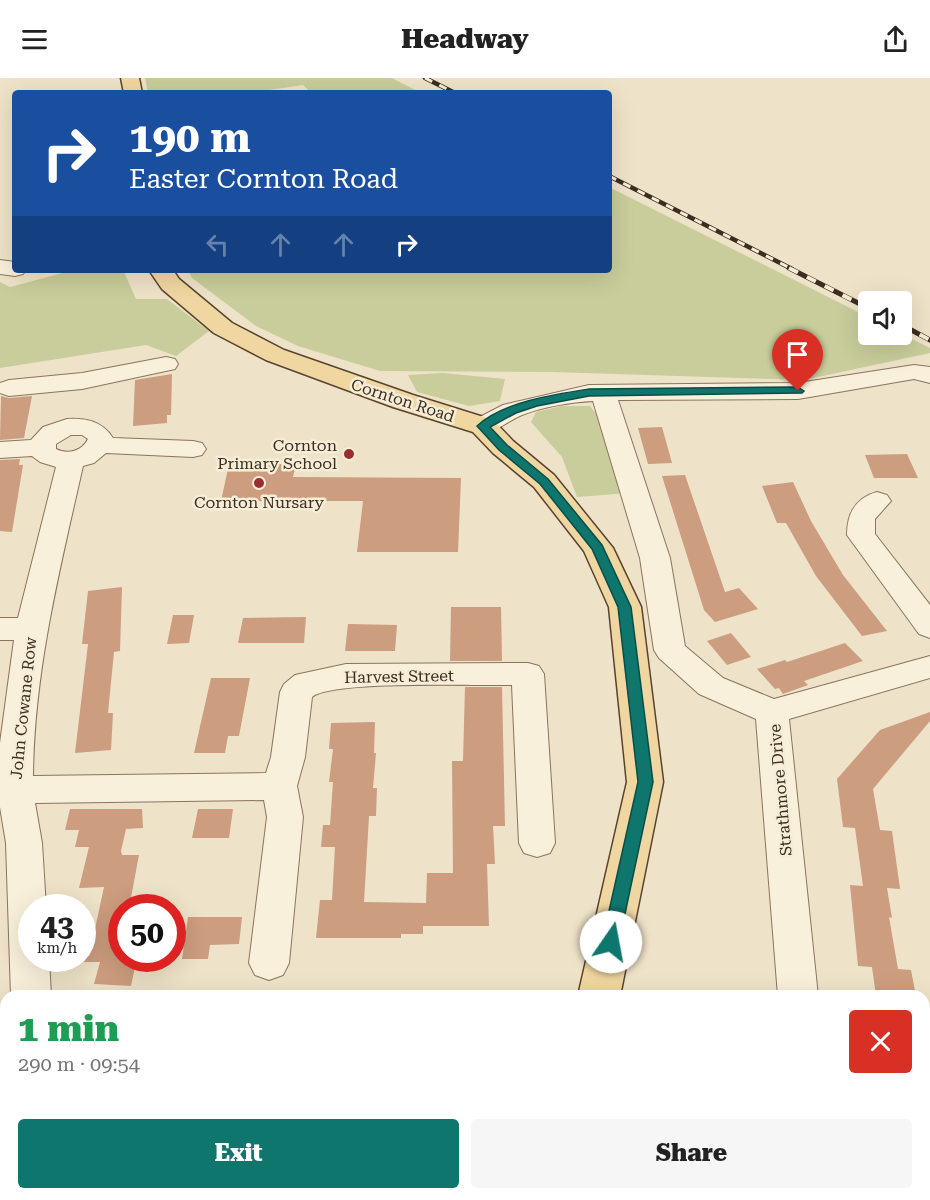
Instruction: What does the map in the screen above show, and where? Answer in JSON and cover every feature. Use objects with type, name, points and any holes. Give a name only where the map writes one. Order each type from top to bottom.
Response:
[{"type":"main road","name":"Cornton Road","points":[[163,273],[170,284],[223,328],[275,355],[403,401],[483,426],[503,447],[544,481],[598,548],[625,607],[645,782],[600,990]]},
{"type":"street","points":[[9,388],[82,381],[166,364]]},
{"type":"street","points":[[483,426],[512,410],[560,396],[603,392],[798,391],[922,374]]},
{"type":"street","points":[[76,426],[82,381]]},
{"type":"street","points":[[603,392],[654,558],[670,650],[711,686],[772,712]]},
{"type":"street","points":[[76,426],[93,430],[101,439],[71,450],[46,437],[76,426]]},
{"type":"street","points":[[0,450],[194,449]]},
{"type":"street","name":"John Cowane Row","points":[[31,990],[24,843],[15,790],[16,629],[71,450]]},
{"type":"street","points":[[876,501],[861,517],[861,536],[930,627]]},
{"type":"street","name":"Strathmore Drive","points":[[797,990],[772,712],[930,667]]},
{"type":"street","name":"Harvest Street","points":[[269,963],[285,817],[279,786],[288,757],[296,692],[306,683],[346,675],[528,674],[537,843]]},
{"type":"street","points":[[15,790],[279,786]]},
{"type":"green space","points":[[145,78],[392,78],[415,90],[308,90],[303,85],[269,90],[147,90]]},
{"type":"green space","points":[[612,189],[858,312],[858,345],[912,345],[912,339],[930,348],[930,353],[804,380],[553,372],[380,371],[298,346],[256,326],[192,278],[190,273],[612,273]]},
{"type":"green space","points":[[63,273],[124,273],[136,299],[167,299],[209,331],[176,356],[146,345],[0,368],[0,282],[10,287]]},
{"type":"green space","points":[[443,373],[505,379],[500,401],[469,406],[417,392],[408,375]]},
{"type":"green space","points":[[562,406],[590,406],[604,424],[629,493],[577,497],[562,457],[531,422],[536,412]]},
{"type":"building","points":[[172,374],[171,415],[167,415],[167,423],[133,426],[135,380]]},
{"type":"building","points":[[1,396],[9,398],[32,396],[24,438],[0,440]]},
{"type":"building","points":[[662,427],[672,463],[648,464],[638,428]]},
{"type":"building","points":[[907,454],[918,478],[874,478],[865,455]]},
{"type":"building","points":[[20,459],[19,465],[23,465],[12,532],[0,531],[0,460]]},
{"type":"building","points":[[229,464],[296,464],[293,477],[461,478],[458,552],[357,552],[363,501],[221,501]]},
{"type":"building","points":[[685,475],[725,592],[739,588],[758,609],[715,622],[704,610],[662,476]]},
{"type":"building","points":[[793,482],[811,521],[843,575],[887,631],[862,636],[816,576],[786,523],[777,523],[762,486]]},
{"type":"building","points":[[122,587],[120,651],[114,652],[108,713],[113,713],[111,750],[75,753],[88,644],[82,644],[88,591]]},
{"type":"building","points":[[451,607],[501,607],[502,661],[450,661]]},
{"type":"building","points":[[173,615],[194,615],[189,643],[167,644]]},
{"type":"building","points":[[306,617],[304,643],[238,643],[243,618]]},
{"type":"building","points":[[348,624],[397,625],[395,651],[345,651]]},
{"type":"building","points":[[731,633],[751,657],[727,665],[707,641]]},
{"type":"building","points":[[845,643],[863,661],[804,681],[808,685],[783,694],[779,688],[775,689],[757,669],[785,660],[787,662]]},
{"type":"building","points":[[211,678],[250,678],[239,736],[228,736],[225,753],[194,753]]},
{"type":"building","points":[[465,687],[502,687],[505,826],[493,826],[495,864],[487,864],[489,926],[423,926],[423,934],[401,934],[401,938],[316,938],[320,900],[332,900],[335,847],[321,847],[323,825],[330,825],[333,782],[329,782],[333,749],[329,749],[331,723],[375,722],[374,753],[376,753],[373,788],[377,788],[376,816],[369,816],[364,902],[426,903],[427,873],[453,873],[452,761],[463,761]]},
{"type":"building","points":[[930,712],[930,721],[873,789],[880,830],[892,831],[900,889],[887,888],[892,918],[889,917],[898,969],[911,970],[915,990],[875,990],[872,967],[858,966],[850,885],[863,886],[855,828],[843,827],[837,779],[880,730]]},
{"type":"building","points":[[70,809],[142,809],[143,828],[126,829],[121,851],[122,855],[139,855],[132,894],[108,894],[108,972],[134,972],[131,986],[94,984],[100,962],[96,962],[96,924],[104,887],[79,888],[89,847],[75,847],[79,830],[65,830]]},
{"type":"building","points":[[198,809],[233,809],[229,838],[192,838]]},
{"type":"building","points":[[188,917],[242,917],[239,944],[210,945],[208,959],[186,959]]},
{"type":"railway","points":[[425,78],[449,90]]},
{"type":"railway","points":[[612,178],[792,269]]},
{"type":"railway","points":[[789,268],[858,303]]},
{"type":"railway","points":[[912,330],[930,340]]},
{"type":"place","name":"Cornton Primary School","points":[[349,454]]},
{"type":"place","name":"Cornton Nursary","points":[[259,483]]},
{"type":"route","points":[[611,942],[645,782],[625,607],[598,548],[544,481],[503,447],[483,426],[512,410],[560,396],[589,393],[798,391]]}]
